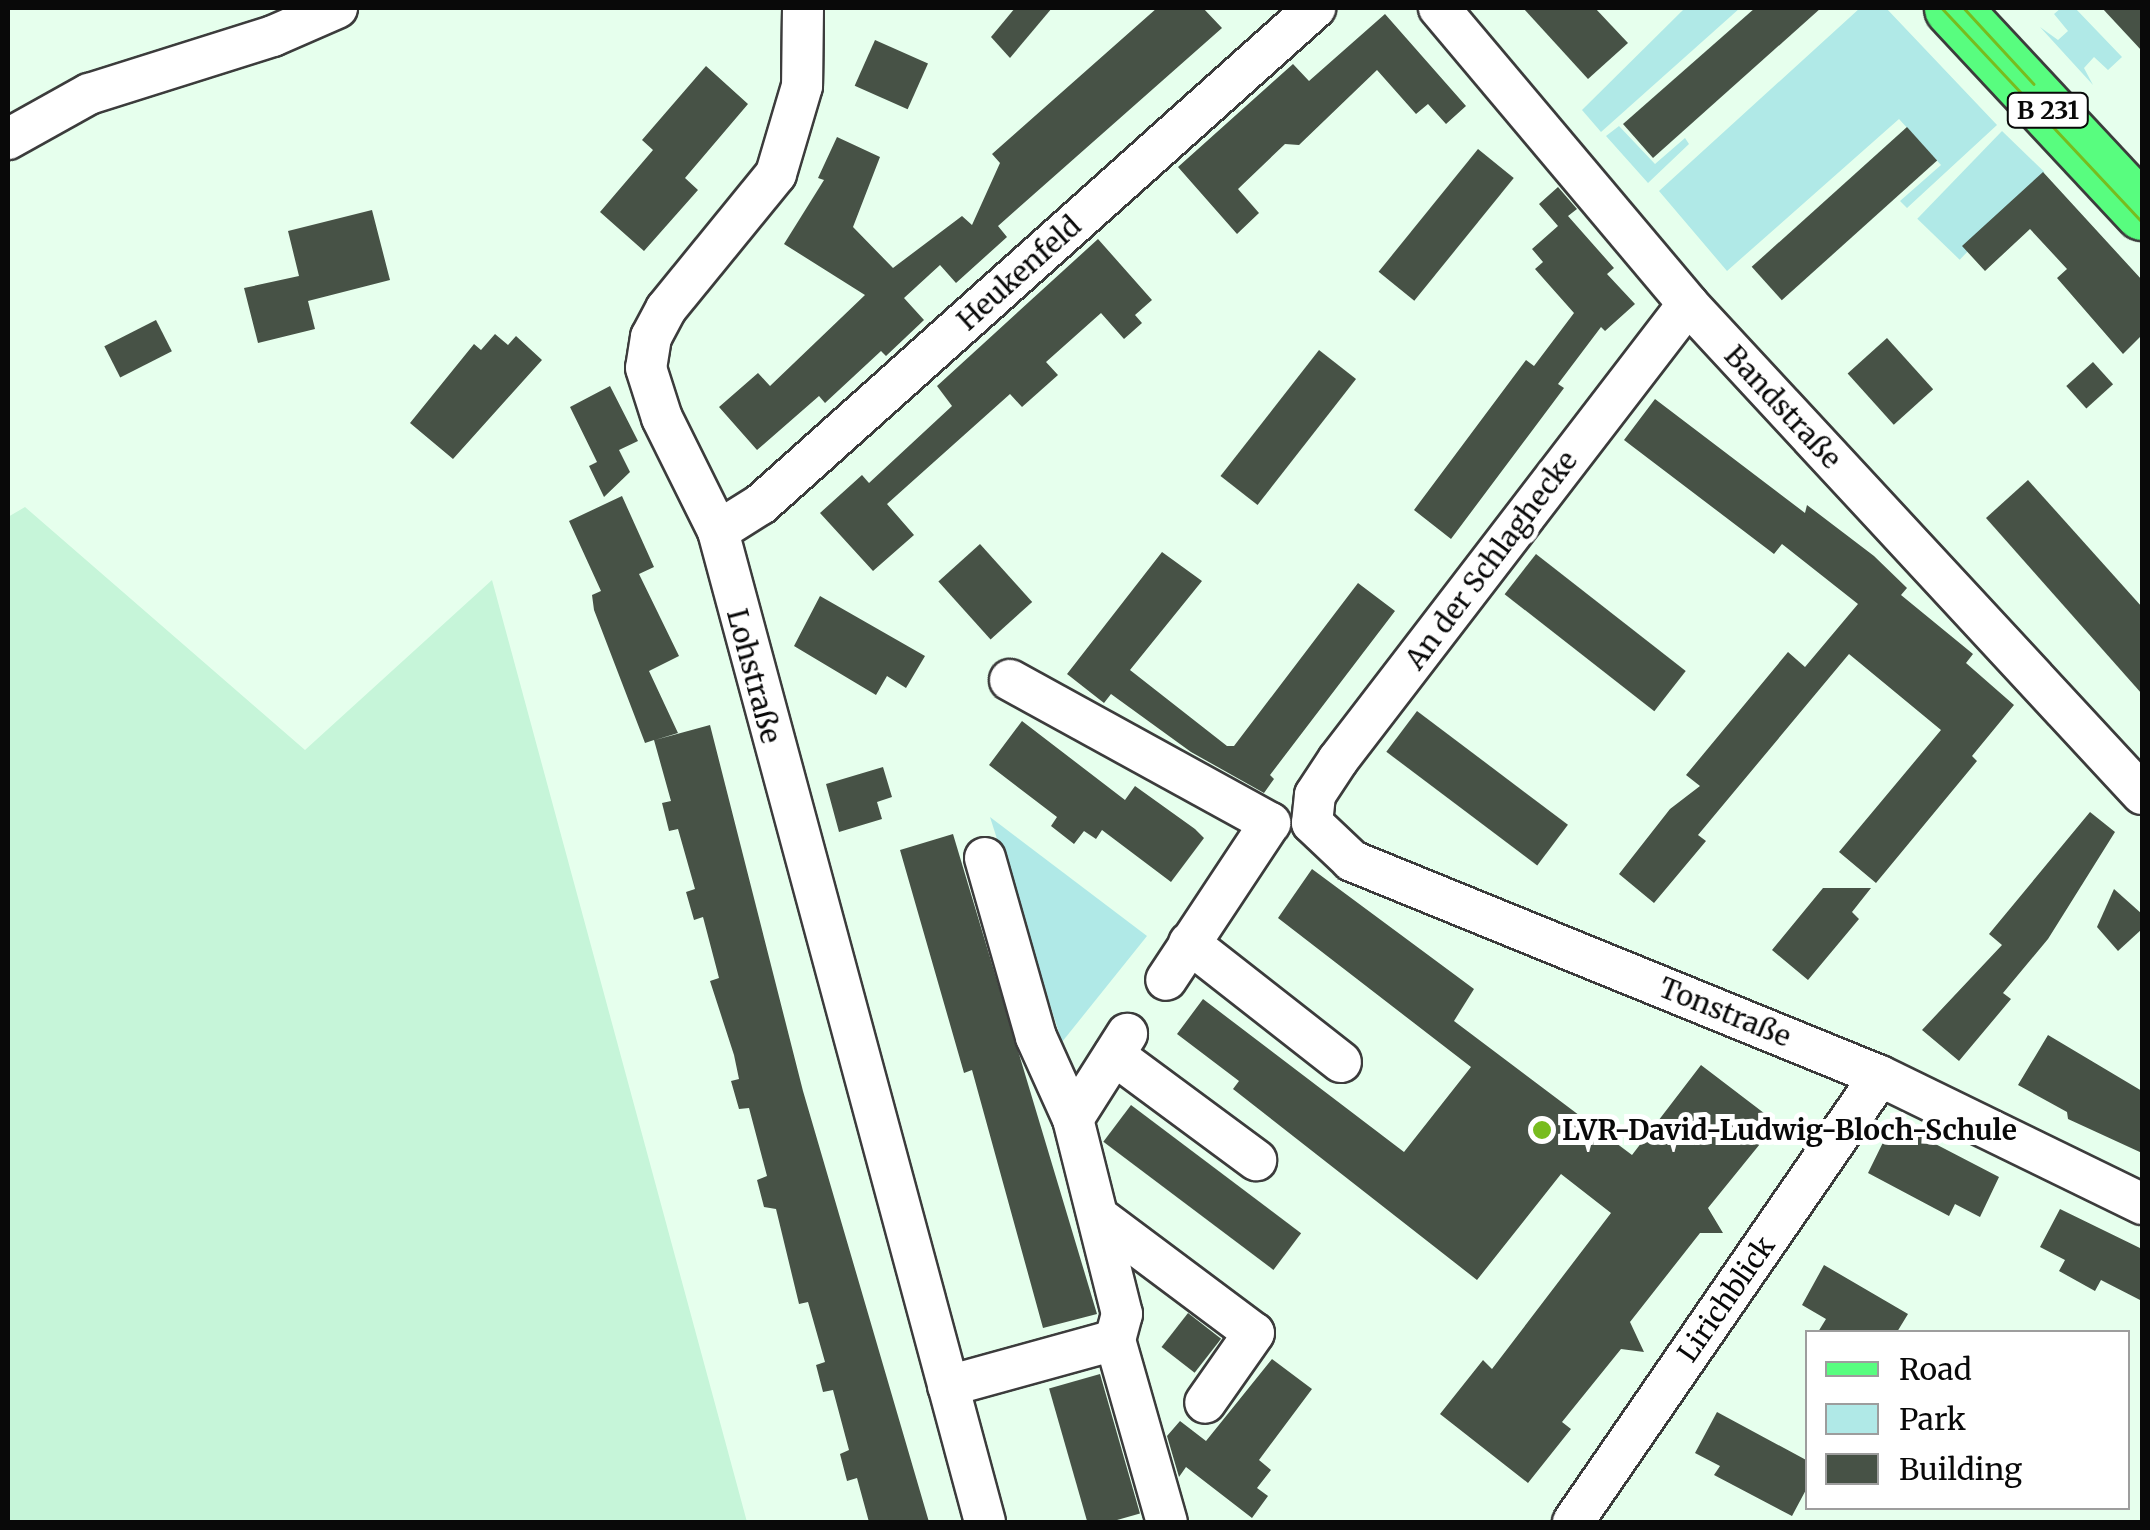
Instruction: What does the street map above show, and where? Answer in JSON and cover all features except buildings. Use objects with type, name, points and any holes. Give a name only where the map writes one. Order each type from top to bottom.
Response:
[{"type":"main road","name":"B 231","points":[[1952,8],[2142,212]]},
{"type":"street","points":[[8,139],[89,94],[273,36],[336,8]]},
{"type":"street","name":"Lohstraße","points":[[803,8],[802,86],[776,174],[666,309],[647,356],[662,418],[718,531],[985,1522]]},
{"type":"street","name":"Heukenfeld","points":[[718,531],[762,504],[1315,8]]},
{"type":"street","name":"Bandstraße","points":[[1439,8],[1688,304],[2142,794]]},
{"type":"street","name":"An der Schlaghecke","points":[[1312,823],[1315,795],[1338,760],[1688,304]]},
{"type":"street","points":[[1010,680],[1270,823],[1166,980]]},
{"type":"street","name":"Tonstraße","points":[[1312,823],[1352,861],[1880,1076],[2142,1204]]},
{"type":"street","points":[[985,858],[1036,1037],[1073,1119],[1122,1314],[1115,1340],[1167,1522]]},
{"type":"street","points":[[1189,943],[1341,1062]]},
{"type":"street","points":[[1073,1119],[1120,1045],[1256,1160]]},
{"type":"street","name":"Lirichblick","points":[[1573,1522],[1880,1076]]},
{"type":"street","points":[[1100,1218],[1254,1333],[1204,1402]]},
{"type":"street","points":[[948,1386],[1115,1340]]},
{"type":"green space","points":[[1685,8],[1740,8],[1601,132],[1582,110]]},
{"type":"green space","points":[[1860,8],[1886,8],[1997,125],[1907,208],[1900,201],[1941,165],[1899,119],[1727,271],[1659,191]]},
{"type":"green space","points":[[2061,8],[2075,8],[2122,57],[2108,70],[2094,57],[2084,68],[2093,85],[2040,27],[2058,40],[2068,31],[2054,14]]},
{"type":"green space","points":[[1619,126],[1655,164],[1685,138],[1689,144],[1648,183],[1606,136]]},
{"type":"green space","points":[[2002,131],[2044,172],[1960,260],[1917,219]]},
{"type":"green space","points":[[25,507],[305,750],[492,580],[747,1522],[8,1522],[8,517]]},
{"type":"green space","points":[[990,817],[1147,936],[1062,1042]]},
{"type":"tram line","points":[[1942,8],[2142,222]]},
{"type":"tram line","points":[[1964,8],[2034,84]]},
{"type":"place","name":"LVR-David-Ludwig-Bloch-Schule","points":[[1542,1130]]}]
